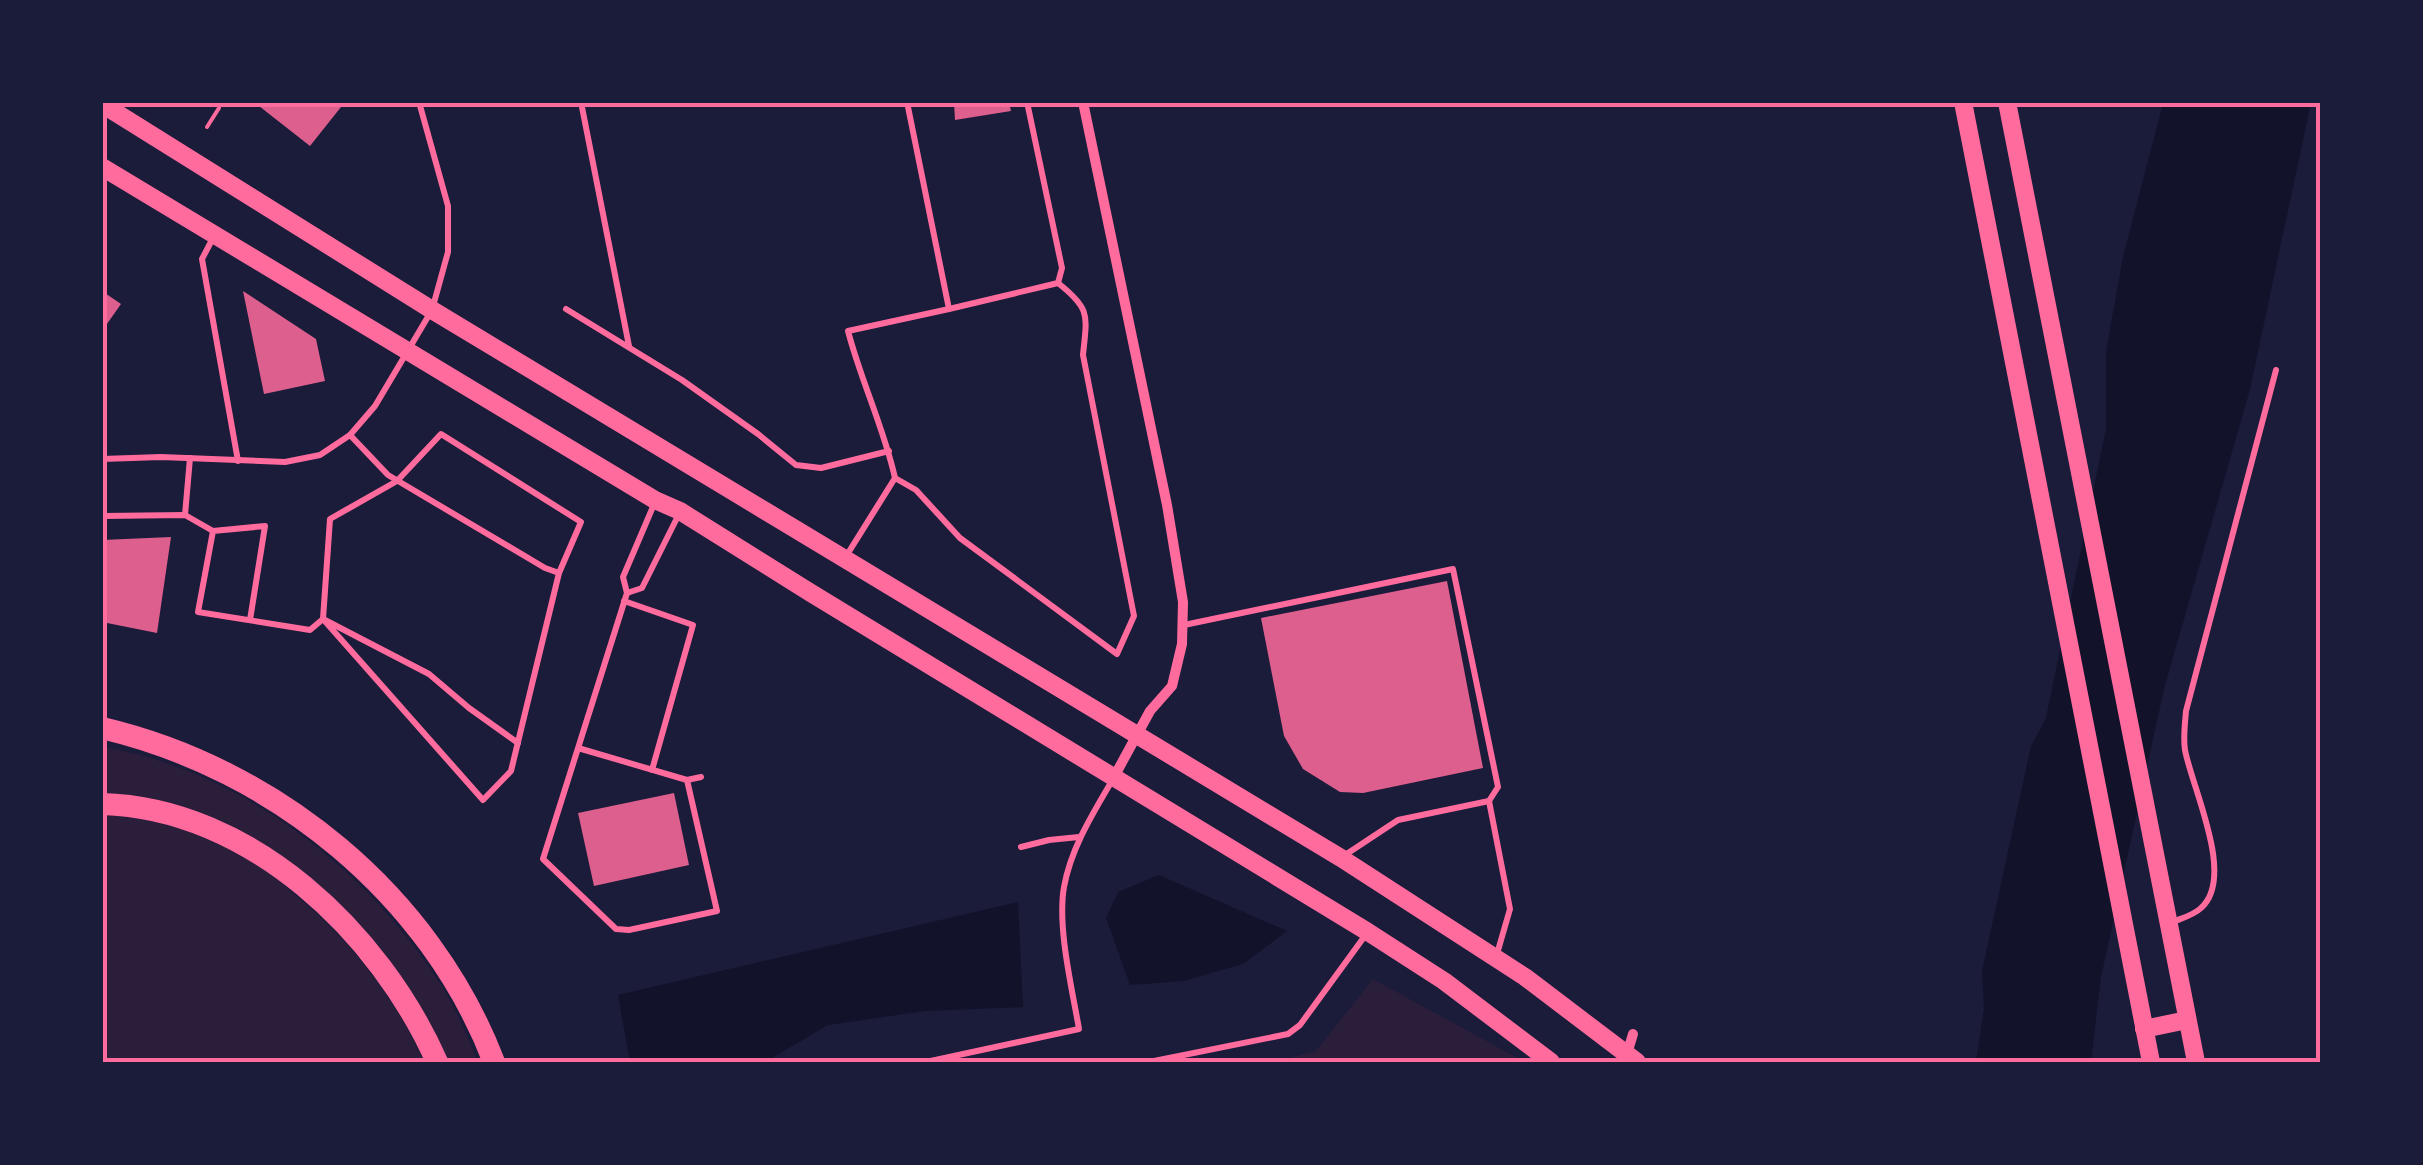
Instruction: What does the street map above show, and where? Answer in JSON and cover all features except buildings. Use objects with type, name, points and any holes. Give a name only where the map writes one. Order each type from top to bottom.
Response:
[{"type":"highway","points":[[102,728],[219,769],[279,804],[338,846],[389,895],[435,952],[471,1012],[494,1062]]},
{"type":"highway","points":[[102,804],[148,808],[194,821],[244,844],[286,872],[370,954],[402,996],[437,1062]]},
{"type":"main road","points":[[1962,102],[2151,1062]]},
{"type":"main road","points":[[2007,102],[2196,1062]]},
{"type":"main road","points":[[102,104],[432,310],[1341,858],[1496,958],[1630,1059]]},
{"type":"main road","points":[[102,166],[655,500],[680,511],[1368,932],[1444,981],[1551,1062]]},
{"type":"main road","points":[[2144,1028],[2187,1020]]},
{"type":"street","points":[[1083,102],[1167,505],[1183,602],[1182,644],[1172,686],[1150,711],[1114,777]]},
{"type":"street","points":[[1630,1059],[1633,1034]]},
{"type":"lane","points":[[102,459],[284,462],[320,455],[350,436],[375,406],[432,310],[448,252],[448,206],[419,102]]},
{"type":"lane","points":[[581,102],[630,348]]},
{"type":"lane","points":[[907,102],[949,309]]},
{"type":"lane","points":[[1027,102],[1062,268],[1058,283]]},
{"type":"lane","points":[[215,234],[202,258],[238,461]]},
{"type":"lane","points":[[845,559],[895,478],[848,332],[1058,283]]},
{"type":"lane","points":[[895,478],[916,490],[960,538],[1117,654],[1134,616],[1083,354],[1086,320],[1081,302],[1058,283]]},
{"type":"lane","points":[[566,310],[682,380],[796,465],[821,468],[889,451]]},
{"type":"lane","points":[[2168,924],[2204,907],[2212,890],[2212,840],[2184,748],[2186,710],[2276,370]]},
{"type":"lane","points":[[441,434],[581,522],[559,573],[511,771],[482,800],[323,619],[330,519],[396,480],[441,434]]},
{"type":"lane","points":[[350,436],[388,476],[559,573]]},
{"type":"lane","points":[[185,515],[190,458]]},
{"type":"lane","points":[[655,500],[624,577],[626,597],[543,859],[616,929],[629,930],[717,911],[687,780]]},
{"type":"lane","points":[[626,597],[642,588],[680,511]]},
{"type":"lane","points":[[102,516],[185,515],[213,530],[265,526],[250,620]]},
{"type":"lane","points":[[213,530],[198,612],[310,630],[323,619]]},
{"type":"lane","points":[[1182,625],[1453,569],[1498,787],[1489,801],[1510,909],[1496,958]]},
{"type":"lane","points":[[626,597],[693,625],[652,770]]},
{"type":"lane","points":[[323,619],[428,674],[518,743]]},
{"type":"lane","points":[[578,748],[687,780],[701,777]]},
{"type":"lane","points":[[926,1062],[1079,1029],[1063,926],[1064,888],[1079,837],[1114,777]]},
{"type":"lane","points":[[1341,858],[1398,820],[1489,801]]},
{"type":"lane","points":[[1021,847],[1079,837]]},
{"type":"lane","points":[[1148,1062],[1288,1034],[1300,1025],[1368,932]]},
{"type":"path","points":[[207,127],[219,108]]},
{"type":"shaded area","points":[[2163,103],[2311,103],[2250,389],[2164,689],[2101,977],[2091,1062],[1976,1062],[1984,1009],[1982,971],[2031,746],[2046,718],[2106,429],[2106,351],[2123,257]]},
{"type":"shaded area","points":[[103,747],[154,759],[203,777],[294,829],[335,862],[408,938],[455,1010],[478,1062],[448,1062],[312,881],[278,853],[201,812],[154,800],[103,794]]},
{"type":"shaded area","points":[[103,814],[170,823],[240,853],[278,880],[347,944],[377,981],[425,1062],[103,1062]]},
{"type":"shaded area","points":[[1159,875],[1287,931],[1243,964],[1183,981],[1130,985],[1106,918],[1118,892]]},
{"type":"shaded area","points":[[1018,902],[1023,1007],[925,1011],[828,1025],[765,1062],[630,1062],[618,995]]},
{"type":"shaded area","points":[[1373,979],[1525,1062],[1274,1062],[1316,1051]]}]
